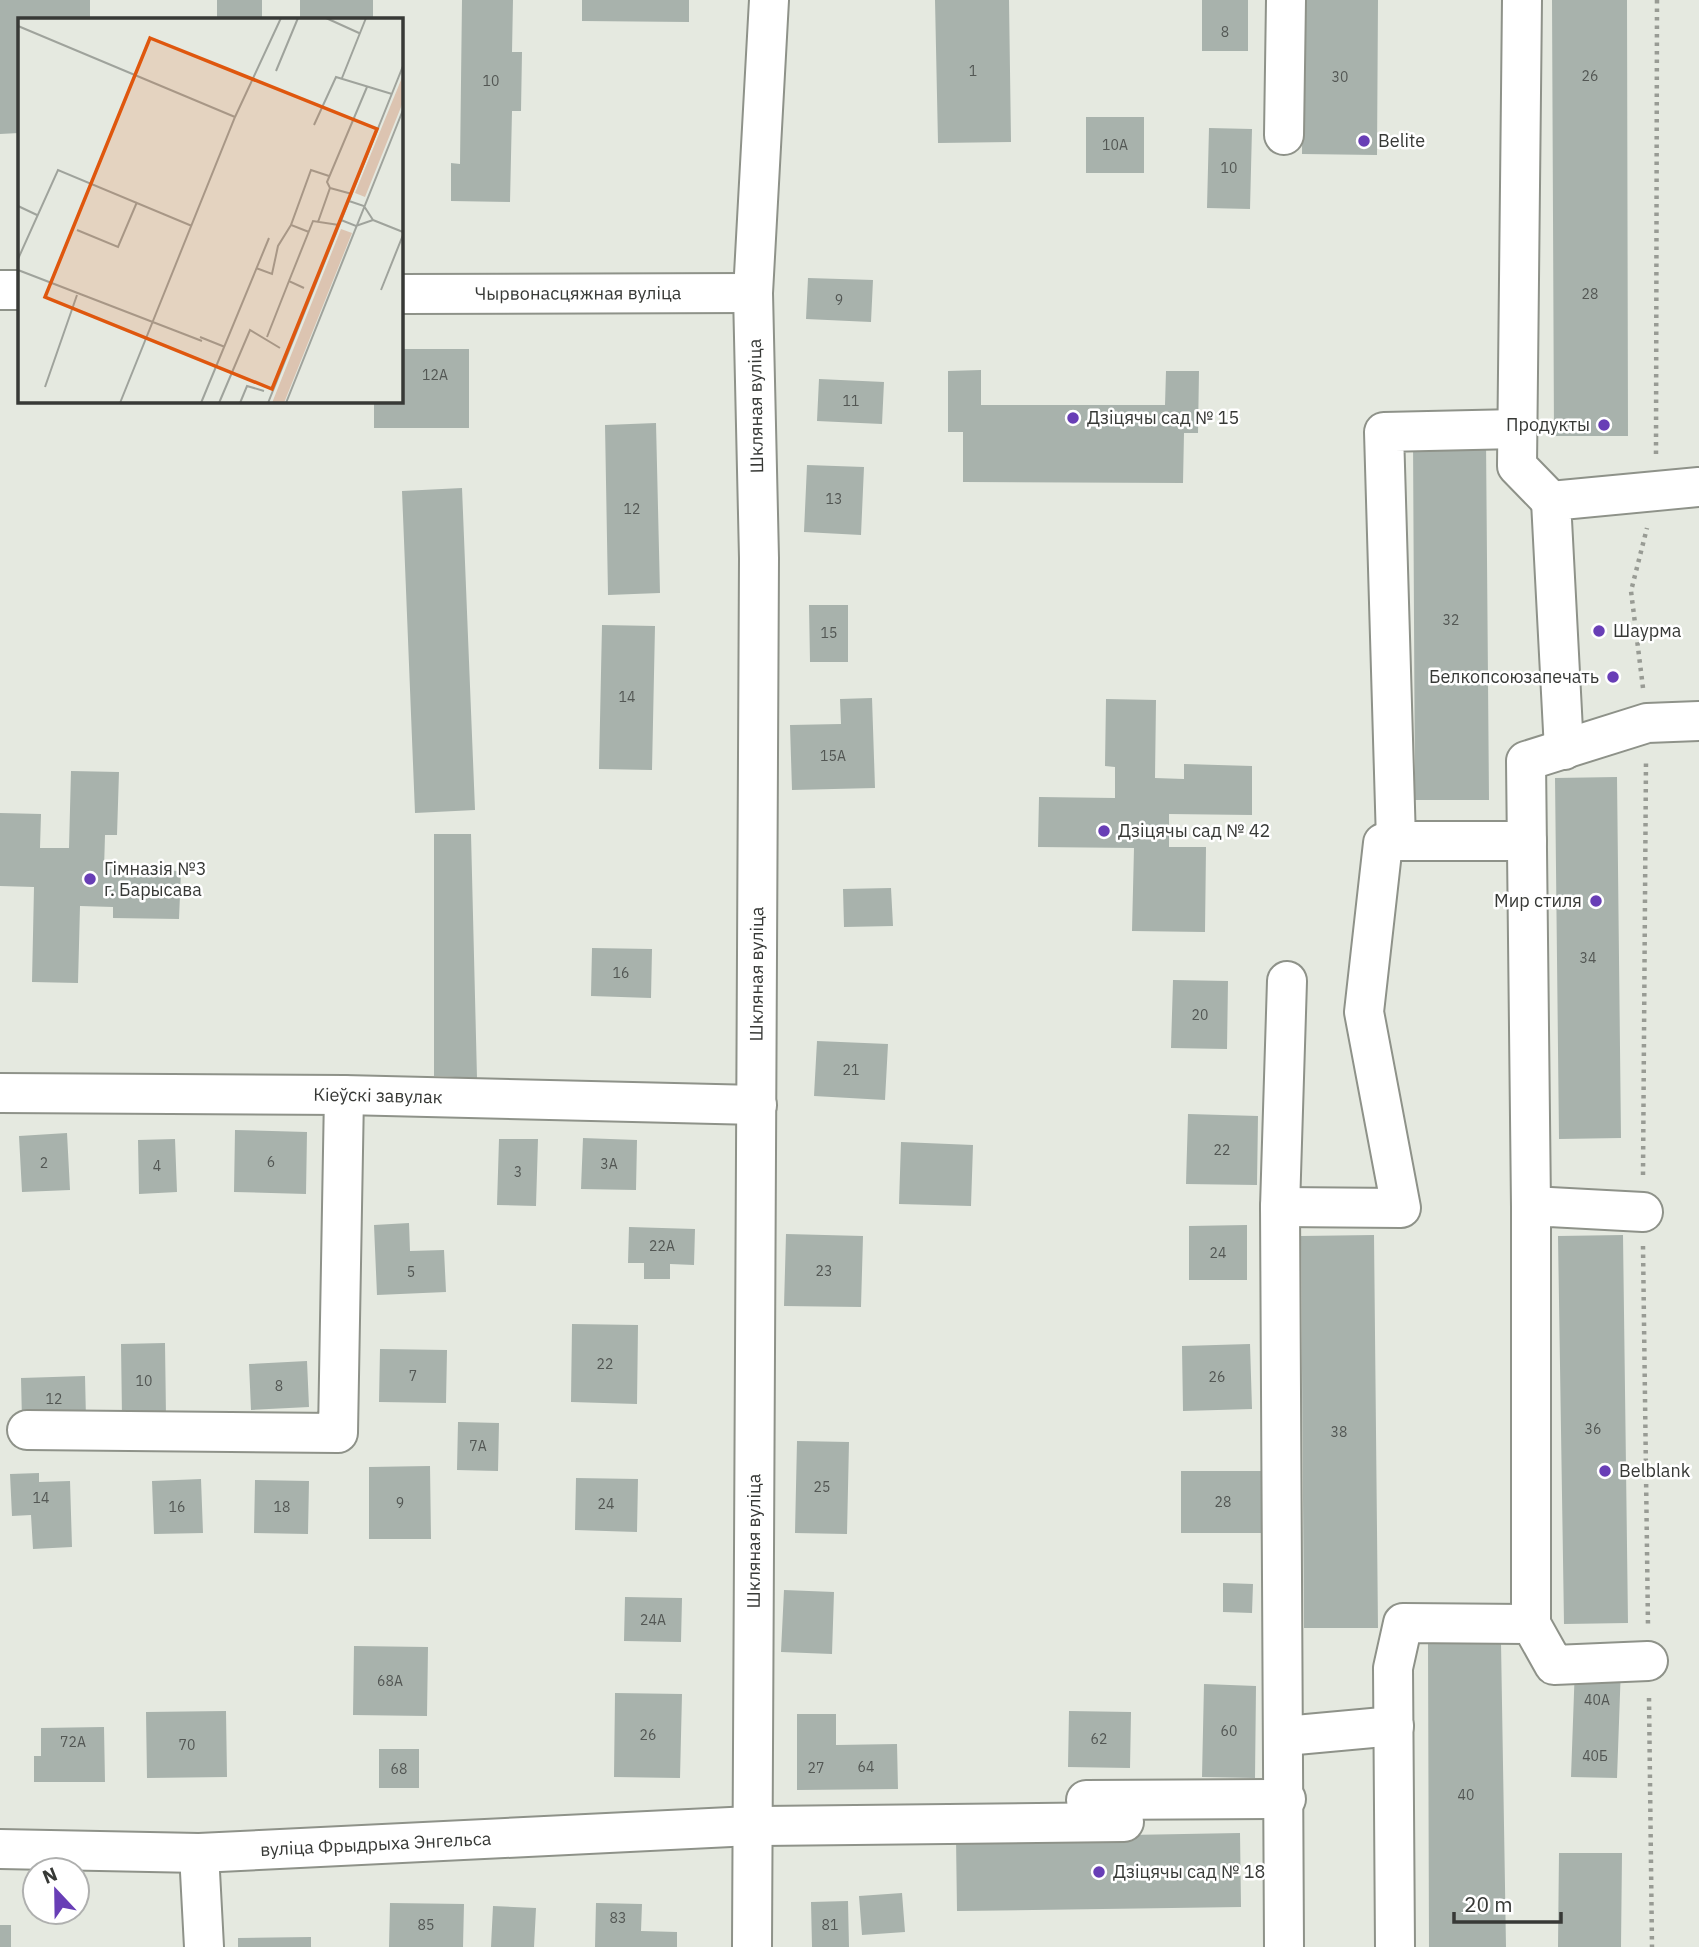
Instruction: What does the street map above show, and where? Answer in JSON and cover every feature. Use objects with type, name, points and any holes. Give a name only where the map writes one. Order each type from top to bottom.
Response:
[{"type":"street","name":"Шкляная вуліца","points":[[752,1947],[759,558],[753,293],[769,0]]},
{"type":"street","points":[[1284,135],[1286,0]]},
{"type":"street","points":[[1522,0],[1517,467],[1551,501],[1564,750]]},
{"type":"street","points":[[0,290],[18,290]]},
{"type":"street","name":"Чырвонасцяжная вуліца","points":[[402,295],[753,293]]},
{"type":"street","points":[[1396,841],[1384,432],[1517,429]]},
{"type":"street","points":[[1551,501],[1699,487]]},
{"type":"street","points":[[1648,1661],[1554,1665],[1531,1624],[1531,1206],[1526,761],[1647,723],[1699,721]]},
{"type":"street","points":[[1280,1208],[1401,1208],[1364,1012],[1383,843],[1527,841]]},
{"type":"street","points":[[1284,1947],[1286,1799],[1280,1208],[1287,981]]},
{"type":"street","name":"Кіеўскі завулак","points":[[0,1093],[344,1095],[757,1105]]},
{"type":"street","points":[[27,1430],[338,1433],[344,1095]]},
{"type":"street","points":[[1531,1206],[1643,1212]]},
{"type":"street","points":[[1395,1947],[1393,1668],[1403,1623],[1531,1624]]},
{"type":"street","points":[[1285,1736],[1394,1726]]},
{"type":"street","points":[[1042,1800],[1286,1799]]},
{"type":"street","name":"вуліца Фрыдрыха Энгельса","points":[[0,1849],[199,1853],[751,1826],[1124,1822]]},
{"type":"street","points":[[199,1853],[204,1947]]},
{"type":"path","points":[[1652,1947],[1643,1212],[1647,723],[1631,592],[1656,489],[1657,0]]},
{"type":"building","points":[[0,0],[90,0],[90,18],[18,18],[18,133],[0,134]]},
{"type":"building","points":[[217,0],[262,0],[262,18],[217,18]]},
{"type":"building","points":[[300,0],[373,0],[373,18],[300,18]]},
{"type":"building","points":[[462,0],[513,0],[512,52],[522,52],[521,111],[512,111],[510,202],[451,201],[451,163],[460,164]]},
{"type":"building","points":[[582,0],[689,0],[689,22],[582,21]]},
{"type":"building","points":[[935,0],[1009,0],[1011,142],[938,143]]},
{"type":"building","points":[[1202,0],[1248,0],[1248,51],[1202,51]]},
{"type":"building","points":[[1303,0],[1378,0],[1377,155],[1302,154]]},
{"type":"building","points":[[1552,0],[1627,0],[1628,436],[1554,436]]},
{"type":"building","points":[[1086,117],[1144,117],[1144,173],[1086,173]]},
{"type":"building","points":[[1209,128],[1252,129],[1250,209],[1207,208]]},
{"type":"building","points":[[808,278],[873,280],[871,322],[806,319]]},
{"type":"building","points":[[402,349],[469,349],[469,428],[374,428],[374,402],[402,402]]},
{"type":"building","name":"Дзіцячы сад № 15","points":[[981,370],[981,405],[1165,405],[1166,371],[1199,371],[1198,433],[1184,433],[1183,483],[963,482],[963,432],[948,432],[948,371]]},
{"type":"building","points":[[819,379],[884,382],[882,424],[817,421]]},
{"type":"building","points":[[656,423],[660,593],[608,595],[605,425]]},
{"type":"building","points":[[1413,439],[1486,439],[1489,800],[1415,800]]},
{"type":"building","points":[[807,465],[864,467],[861,535],[804,532]]},
{"type":"building","points":[[462,488],[475,810],[415,813],[402,491]]},
{"type":"building","points":[[809,605],[848,605],[848,662],[810,662]]},
{"type":"building","points":[[602,625],[655,626],[652,770],[599,769]]},
{"type":"building","points":[[872,698],[875,788],[792,790],[790,725],[841,724],[840,699]]},
{"type":"building","name":"Дзіцячы сад № 42","points":[[1106,699],[1156,700],[1155,778],[1184,779],[1184,764],[1252,766],[1252,815],[1169,814],[1169,847],[1206,847],[1205,932],[1132,931],[1134,848],[1038,847],[1039,797],[1115,798],[1115,767],[1105,766]]},
{"type":"building","name":"Гімназія №3 г. Барысава","points":[[71,771],[119,772],[117,835],[105,835],[104,869],[181,871],[179,919],[113,918],[113,907],[80,906],[78,983],[32,982],[34,887],[0,886],[0,813],[41,814],[40,848],[69,848]]},
{"type":"building","points":[[1617,777],[1621,1138],[1559,1139],[1555,778]]},
{"type":"building","points":[[434,834],[471,834],[477,1078],[434,1076]]},
{"type":"building","points":[[891,888],[893,926],[844,927],[843,889]]},
{"type":"building","points":[[592,948],[652,949],[651,998],[591,996]]},
{"type":"building","points":[[1173,980],[1228,981],[1227,1049],[1171,1048]]},
{"type":"building","points":[[817,1041],[888,1044],[885,1100],[814,1096]]},
{"type":"building","points":[[1188,1114],[1258,1116],[1257,1185],[1186,1184]]},
{"type":"building","points":[[235,1130],[307,1132],[306,1194],[234,1192]]},
{"type":"building","points":[[67,1133],[70,1190],[22,1192],[19,1136]]},
{"type":"building","points":[[583,1138],[637,1140],[636,1190],[581,1189]]},
{"type":"building","points":[[175,1139],[177,1192],[139,1194],[138,1140]]},
{"type":"building","points":[[499,1139],[538,1139],[536,1206],[497,1205]]},
{"type":"building","points":[[901,1142],[973,1145],[971,1206],[899,1204]]},
{"type":"building","points":[[409,1223],[410,1251],[444,1250],[446,1292],[377,1295],[374,1225]]},
{"type":"building","points":[[1247,1225],[1247,1280],[1189,1280],[1189,1226]]},
{"type":"building","points":[[629,1227],[695,1229],[694,1265],[670,1264],[670,1279],[644,1279],[644,1263],[628,1263]]},
{"type":"building","points":[[786,1234],[863,1236],[861,1307],[784,1306]]},
{"type":"building","points":[[1374,1235],[1378,1628],[1304,1628],[1301,1236]]},
{"type":"building","points":[[1623,1235],[1628,1623],[1564,1624],[1558,1236]]},
{"type":"building","points":[[572,1324],[638,1325],[637,1404],[571,1402]]},
{"type":"building","points":[[165,1343],[166,1417],[122,1418],[121,1344]]},
{"type":"building","points":[[1250,1344],[1252,1409],[1183,1411],[1182,1346]]},
{"type":"building","points":[[380,1349],[447,1350],[446,1403],[379,1402]]},
{"type":"building","points":[[307,1361],[309,1407],[251,1410],[249,1364]]},
{"type":"building","points":[[85,1376],[86,1419],[22,1421],[21,1378]]},
{"type":"building","points":[[458,1422],[499,1423],[498,1471],[457,1470]]},
{"type":"building","points":[[797,1441],[849,1442],[847,1534],[795,1533]]},
{"type":"building","points":[[430,1466],[431,1539],[369,1539],[369,1467]]},
{"type":"building","points":[[1181,1471],[1265,1471],[1264,1533],[1181,1533]]},
{"type":"building","points":[[39,1473],[39,1482],[70,1481],[72,1547],[33,1549],[31,1515],[12,1516],[10,1474]]},
{"type":"building","points":[[576,1478],[638,1479],[637,1532],[575,1530]]},
{"type":"building","points":[[201,1479],[203,1533],[154,1534],[152,1481]]},
{"type":"building","points":[[255,1480],[309,1481],[308,1534],[254,1533]]},
{"type":"building","points":[[1223,1583],[1253,1584],[1252,1613],[1223,1612]]},
{"type":"building","points":[[784,1590],[834,1592],[832,1654],[781,1652]]},
{"type":"building","points":[[625,1597],[682,1598],[681,1642],[624,1641]]},
{"type":"building","points":[[1501,1642],[1506,1947],[1429,1947],[1428,1643]]},
{"type":"building","points":[[354,1646],[428,1647],[427,1716],[353,1715]]},
{"type":"building","points":[[1575,1665],[1621,1666],[1617,1778],[1571,1777]]},
{"type":"building","points":[[1204,1684],[1256,1686],[1255,1778],[1202,1777]]},
{"type":"building","points":[[615,1693],[682,1694],[680,1778],[614,1777]]},
{"type":"building","points":[[226,1711],[227,1777],[147,1778],[146,1712]]},
{"type":"building","points":[[1069,1711],[1131,1712],[1130,1768],[1068,1767]]},
{"type":"building","points":[[797,1714],[836,1714],[836,1745],[897,1744],[898,1789],[797,1790]]},
{"type":"building","points":[[104,1727],[105,1782],[34,1782],[34,1756],[41,1756],[41,1728]]},
{"type":"building","points":[[379,1749],[419,1749],[419,1788],[379,1788]]},
{"type":"building","name":"Дзіцячы сад № 18","points":[[1240,1833],[1241,1907],[957,1911],[956,1838]]},
{"type":"building","points":[[1559,1853],[1622,1853],[1621,1947],[1558,1947]]},
{"type":"building","points":[[902,1893],[905,1932],[862,1935],[859,1896]]},
{"type":"building","points":[[848,1901],[849,1947],[812,1947],[811,1902]]},
{"type":"building","points":[[390,1903],[464,1904],[463,1947],[389,1947]]},
{"type":"building","points":[[596,1903],[642,1904],[641,1931],[677,1932],[677,1947],[595,1947]]},
{"type":"building","points":[[493,1906],[536,1908],[534,1947],[491,1947]]},
{"type":"building","points":[[0,1925],[11,1925],[11,1947],[0,1947]]},
{"type":"building","points":[[311,1937],[311,1947],[238,1947],[238,1938]]},
{"type":"place","name":"Belite","points":[[1364,141]]},
{"type":"place","name":"Дзіцячы сад № 15","points":[[1073,418]]},
{"type":"place","name":"Продукты","points":[[1604,425]]},
{"type":"place","name":"Шаурма","points":[[1599,631]]},
{"type":"place","name":"Белкопсоюзапечать","points":[[1613,677]]},
{"type":"place","name":"Дзіцячы сад № 42","points":[[1104,831]]},
{"type":"place","name":"Гімназія №3 г. Барысава","points":[[90,879]]},
{"type":"place","name":"Мир стиля","points":[[1596,901]]},
{"type":"place","name":"Belblank","points":[[1605,1471]]},
{"type":"place","name":"Дзіцячы сад № 18","points":[[1099,1872]]}]
